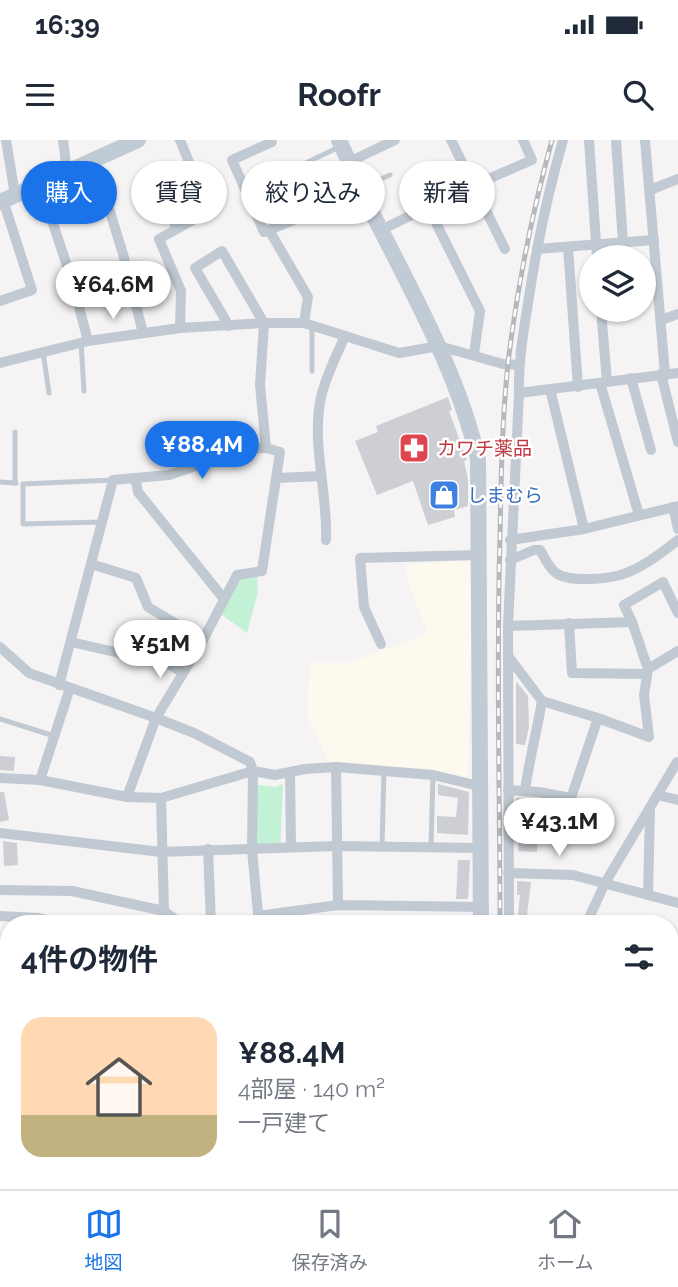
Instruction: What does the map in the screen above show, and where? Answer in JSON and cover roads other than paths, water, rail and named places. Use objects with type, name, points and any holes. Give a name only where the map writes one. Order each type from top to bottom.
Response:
[{"type":"street","points":[[0,301],[32,289],[6,199],[6,140]]},
{"type":"street","points":[[63,140],[66,161]]},
{"type":"street","points":[[138,140],[94,160],[120,241],[143,333]]},
{"type":"street","points":[[180,140],[209,211],[159,239],[181,291],[180,328]]},
{"type":"street","points":[[271,140],[272,142],[232,160],[264,232],[283,224]]},
{"type":"street","points":[[351,161],[395,140]]},
{"type":"street","points":[[451,140],[462,161]]},
{"type":"street","points":[[495,176],[532,160],[523,140]]},
{"type":"street","points":[[509,915],[508,626],[518,365],[548,192],[563,140]]},
{"type":"street","points":[[589,140],[596,244]]},
{"type":"street","points":[[616,140],[623,245]]},
{"type":"street","points":[[645,140],[663,374],[678,442]]},
{"type":"street","points":[[340,143],[349,161]]},
{"type":"street","points":[[650,190],[678,179]]},
{"type":"street","points":[[381,230],[428,207],[480,311],[474,354]]},
{"type":"street","points":[[53,224],[73,284],[85,341]]},
{"type":"street","points":[[378,224],[439,346],[478,458],[482,915]]},
{"type":"street","points":[[493,224],[505,249]]},
{"type":"street","points":[[269,230],[307,297],[308,324]]},
{"type":"street","points":[[537,249],[654,240]]},
{"type":"street","points":[[569,247],[578,387]]},
{"type":"street","points":[[229,326],[195,268],[222,251],[264,323],[260,385],[266,449]]},
{"type":"street","points":[[660,320],[678,314]]},
{"type":"street","points":[[602,322],[604,382],[639,515]]},
{"type":"street","points":[[0,363],[85,341],[180,328],[264,323],[308,324],[399,353],[439,346],[503,364],[518,365]]},
{"type":"street","points":[[326,540],[327,517],[318,425],[321,399],[345,336]]},
{"type":"street","points":[[519,393],[678,373]]},
{"type":"street","points":[[631,378],[651,450]]},
{"type":"street","points":[[550,389],[584,528]]},
{"type":"street","points":[[40,780],[54,736],[71,642],[113,480],[169,475],[246,449],[280,452],[262,570],[237,575],[203,640],[156,718],[127,797]]},
{"type":"street","points":[[277,478],[321,475]]},
{"type":"street","points":[[135,478],[138,492],[224,599]]},
{"type":"street","points":[[510,540],[584,528],[676,506],[678,529]]},
{"type":"street","points":[[510,559],[540,550],[554,572],[582,579],[625,574],[657,556],[678,540]]},
{"type":"street","points":[[381,644],[364,607],[360,558],[479,555]]},
{"type":"street","points":[[91,564],[136,578],[148,607],[203,640]]},
{"type":"street","points":[[508,656],[542,701],[649,737],[644,695],[647,672],[624,605],[663,582],[678,613]]},
{"type":"street","points":[[508,626],[632,622]]},
{"type":"street","points":[[569,623],[572,673],[647,672],[678,651]]},
{"type":"street","points":[[71,642],[128,655],[148,656],[165,661],[183,673]]},
{"type":"street","points":[[0,647],[29,673],[194,733],[250,762],[254,771],[253,850],[258,915]]},
{"type":"street","points":[[525,791],[542,701]]},
{"type":"street","points":[[508,790],[571,798],[598,718]]},
{"type":"street","points":[[590,915],[605,883],[677,762]]},
{"type":"street","points":[[0,778],[40,780],[127,797],[161,799],[254,771],[275,775],[336,767],[433,775],[479,786]]},
{"type":"street","points":[[336,767],[338,905]]},
{"type":"street","points":[[290,774],[291,847]]},
{"type":"street","points":[[657,795],[678,800]]},
{"type":"street","points":[[161,799],[164,911]]},
{"type":"street","points":[[648,895],[650,807]]},
{"type":"street","points":[[0,833],[161,852],[337,846],[480,848]]},
{"type":"street","points":[[208,849],[212,915]]},
{"type":"street","points":[[508,873],[573,874],[678,903]]},
{"type":"street","points":[[0,890],[72,891],[164,911],[170,915]]},
{"type":"street","points":[[285,915],[338,905],[482,907]]},
{"type":"lane","points":[[307,161],[340,143]]},
{"type":"lane","points":[[385,178],[390,175]]},
{"type":"lane","points":[[172,224],[175,230]]},
{"type":"lane","points":[[308,324],[312,371]]},
{"type":"lane","points":[[84,391],[85,341]]},
{"type":"lane","points":[[43,351],[49,393]]},
{"type":"lane","points":[[15,432],[15,483]]},
{"type":"lane","points":[[0,482],[23,484],[113,480]]},
{"type":"lane","points":[[23,484],[23,524],[102,522]]},
{"type":"lane","points":[[0,719],[54,736]]},
{"type":"lane","points":[[382,847],[384,770]]},
{"type":"lane","points":[[431,847],[433,775]]},
{"type":"railway","points":[[500,915],[498,634],[504,407],[521,279],[552,140]]},
{"type":"place","name":"カワチ薬品","points":[[414,448]]},
{"type":"place","name":"しまむら","points":[[444,495]]}]
